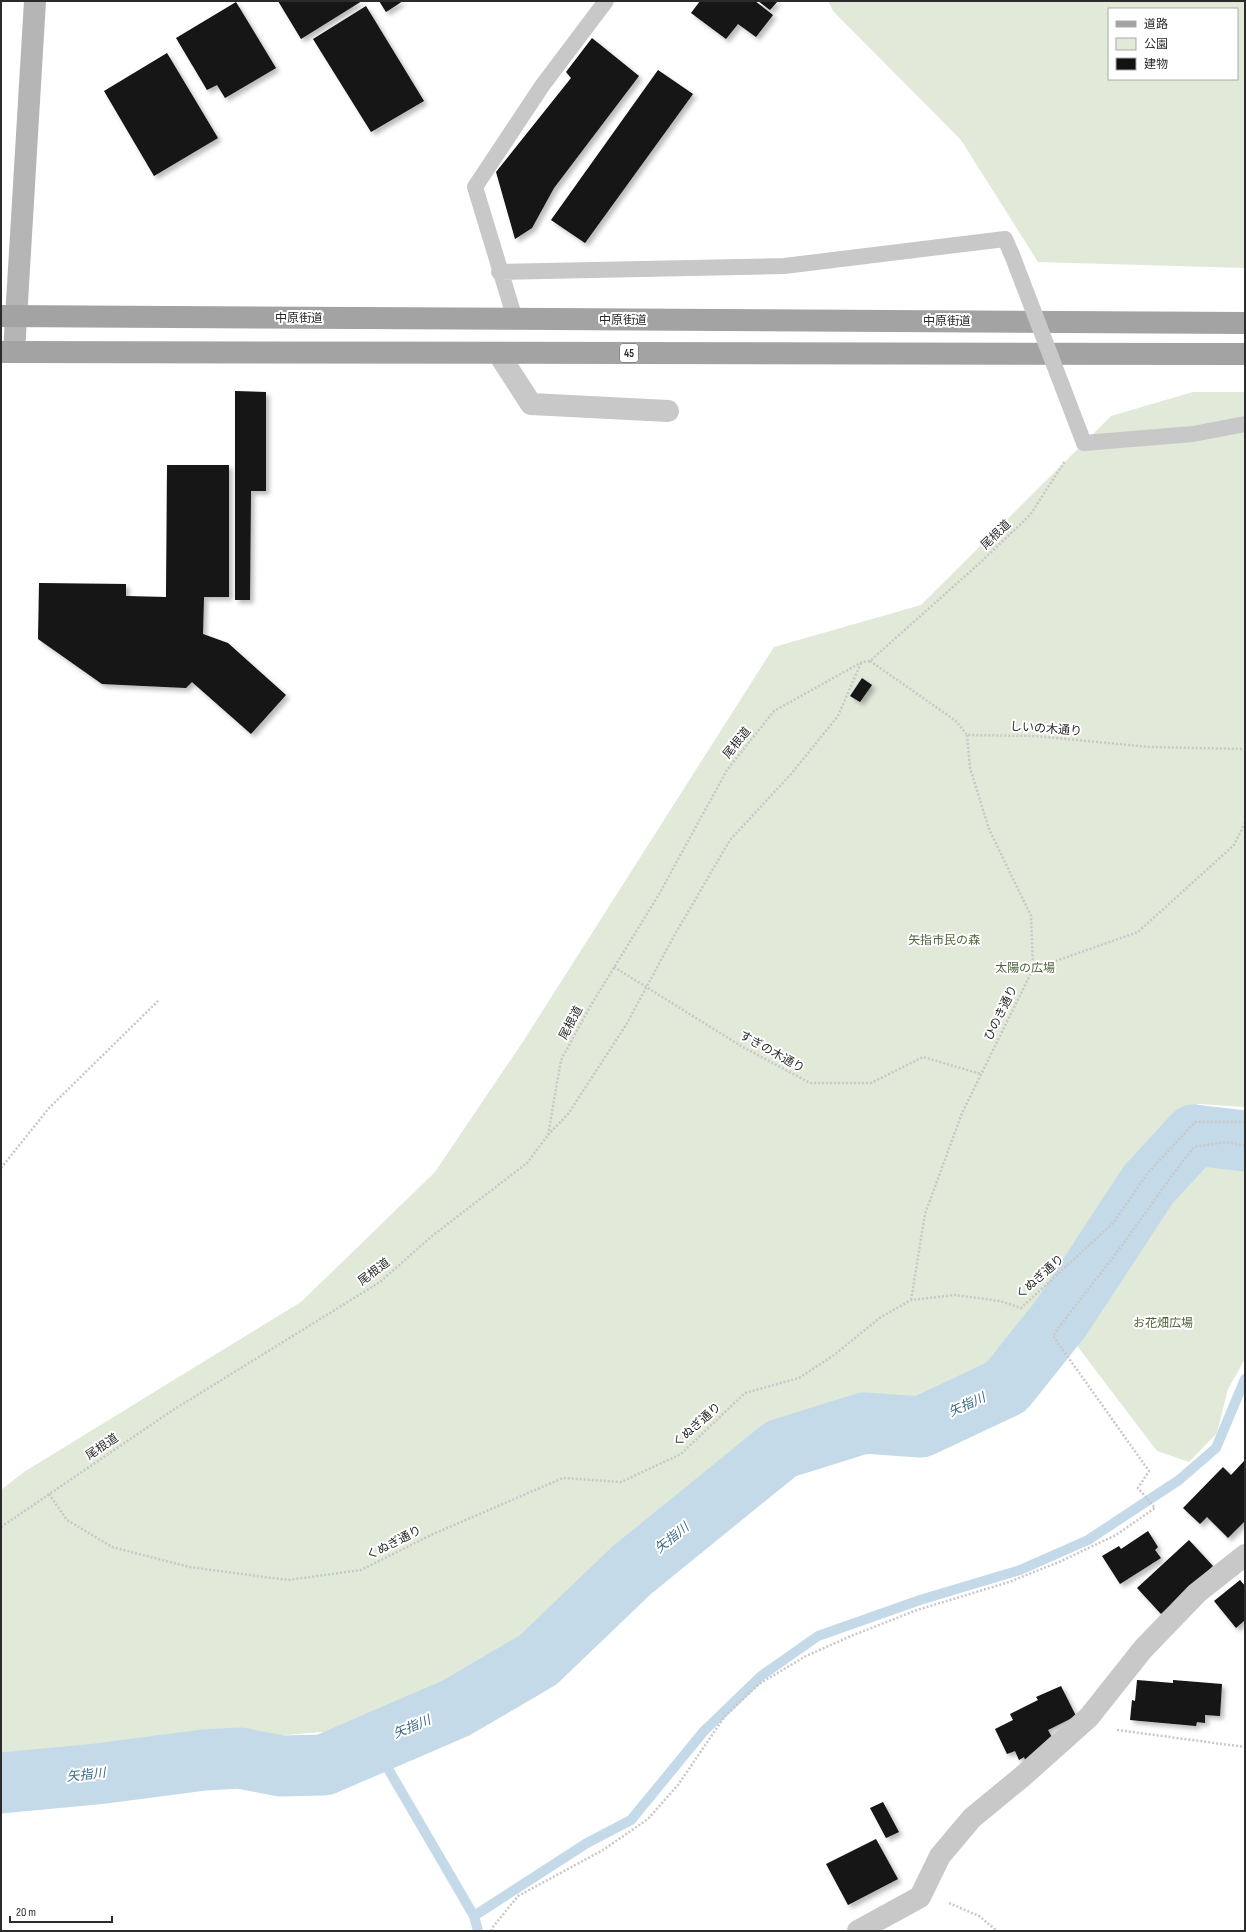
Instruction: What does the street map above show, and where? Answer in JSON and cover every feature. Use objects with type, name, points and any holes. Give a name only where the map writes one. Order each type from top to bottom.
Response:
[{"type":"main road","name":"中原街道","points":[[8,316],[1245,323]]},
{"type":"main road","name":"45","points":[[7,352],[1245,354]]},
{"type":"street","points":[[7,352],[8,316],[35,1]]},
{"type":"street","points":[[498,353],[531,404],[668,411]]},
{"type":"street","points":[[858,1931],[920,1897],[940,1856],[972,1818],[1089,1717],[1143,1649],[1198,1593],[1245,1555]]},
{"type":"lane","points":[[515,319],[499,272],[475,187],[542,86],[606,1]]},
{"type":"lane","points":[[499,272],[784,266],[1005,239],[1084,443],[1194,434],[1245,424]]},
{"type":"path","name":"尾根道","points":[[1,1526],[173,1410],[380,1282],[432,1236],[526,1163],[548,1135],[561,1060],[591,1005],[658,896],[727,770],[774,711],[862,662],[870,661],[982,561],[1030,515],[1069,454],[1084,443]]},
{"type":"path","points":[[870,661],[956,721],[967,735]]},
{"type":"path","points":[[548,1135],[568,1114],[626,1025],[674,936],[730,840],[791,774],[838,716],[862,662]]},
{"type":"path","name":"しいの木通り","points":[[967,735],[1035,736],[1150,747],[1245,749]]},
{"type":"path","name":"ひのき通り","points":[[911,1300],[925,1214],[962,1113],[1033,969],[1031,916],[989,830],[970,768],[967,735]]},
{"type":"path","points":[[1033,969],[1138,932],[1234,845],[1245,823]]},
{"type":"path","name":"すぎの木通り","points":[[614,967],[741,1046],[810,1083],[871,1083],[922,1057],[981,1074]]},
{"type":"path","points":[[1,1168],[49,1108],[158,1001]]},
{"type":"path","name":"くぬぎ通り","points":[[49,1494],[67,1520],[112,1547],[189,1567],[288,1580],[361,1570],[431,1535],[563,1478],[620,1482],[680,1454],[745,1393],[798,1378],[834,1356],[881,1317],[911,1300],[955,1295],[1000,1301],[1022,1308],[1114,1222],[1148,1174],[1196,1122],[1245,1122]]},
{"type":"path","points":[[491,1931],[492,1927],[518,1896],[603,1850],[648,1819],[678,1785],[725,1716],[759,1684],[806,1656],[851,1636],[917,1610],[1009,1582],[1059,1562],[1116,1535],[1155,1508],[1138,1488],[1149,1471],[1053,1336],[1074,1306],[1124,1242],[1166,1182],[1194,1147],[1226,1142],[1245,1146]]},
{"type":"path","points":[[1089,1717],[1117,1730],[1245,1747]]},
{"type":"path","points":[[920,1897],[949,1903],[979,1916],[997,1931]]},
{"type":"green space","points":[[828,1],[1245,1],[1245,268],[1038,262],[961,140],[833,11]]},
{"type":"green space","name":"矢指市民の森","points":[[1193,392],[1245,392],[1245,1107],[1198,1104],[1059,1270],[1006,1387],[930,1405],[784,1421],[506,1655],[360,1729],[147,1746],[1,1793],[1,1490],[24,1472],[301,1302],[435,1172],[524,1040],[774,647],[921,605],[1111,416]]},
{"type":"green space","name":"お花畑広場","points":[[1245,1153],[1245,1359],[1228,1389],[1217,1433],[1189,1462],[1157,1451],[1065,1330],[1102,1262],[1175,1178],[1218,1154]]},
{"type":"building","points":[[278,1],[362,1],[301,39]]},
{"type":"building","points":[[379,1],[403,1],[386,12]]},
{"type":"building","points":[[700,1],[755,1],[773,15],[756,37],[738,24],[726,39],[691,13]]},
{"type":"building","points":[[758,1],[778,1],[770,10]]},
{"type":"building","points":[[236,2],[276,68],[225,98],[217,85],[207,90],[176,38]]},
{"type":"building","points":[[366,6],[424,101],[371,132],[313,39]]},
{"type":"building","points":[[592,38],[639,76],[554,188],[532,228],[515,239],[496,172],[571,78],[566,72]]},
{"type":"building","points":[[167,53],[218,138],[154,176],[104,91]]},
{"type":"building","points":[[658,70],[693,94],[585,243],[551,220]]},
{"type":"building","points":[[235,391],[266,392],[266,491],[251,491],[250,600],[235,600]]},
{"type":"building","points":[[167,465],[229,465],[229,597],[204,597],[203,634],[228,643],[286,695],[251,734],[192,682],[186,688],[102,684],[38,639],[39,583],[126,584],[126,596],[166,597]]},
{"type":"building","points":[[862,678],[872,685],[860,702],[850,696]]},
{"type":"building","points":[[1245,1460],[1245,1521],[1228,1538],[1207,1517],[1200,1524],[1183,1508],[1223,1467],[1231,1475]]},
{"type":"building","points":[[1148,1531],[1158,1547],[1155,1550],[1161,1558],[1120,1584],[1102,1556],[1119,1546],[1121,1549]]},
{"type":"building","points":[[1189,1540],[1213,1566],[1161,1614],[1137,1588]]},
{"type":"building","points":[[1240,1580],[1245,1586],[1245,1620],[1236,1628],[1214,1601]]},
{"type":"building","points":[[1137,1680],[1173,1683],[1173,1680],[1222,1684],[1220,1716],[1205,1715],[1205,1723],[1197,1722],[1196,1726],[1130,1720],[1132,1700],[1135,1701]]},
{"type":"building","points":[[1061,1686],[1076,1716],[1048,1730],[1055,1743],[1026,1762],[1024,1757],[1019,1760],[1015,1751],[1007,1754],[995,1729],[1013,1720],[1010,1714],[1038,1700],[1036,1697]]},
{"type":"building","points":[[883,1802],[899,1832],[886,1838],[870,1808]]},
{"type":"building","points":[[876,1839],[898,1879],[848,1905],[826,1864]]},
{"type":"waterway","name":"矢指川","points":[[1,1783],[97,1774],[204,1760],[240,1758],[281,1766],[324,1765],[456,1708],[538,1660],[632,1570],[781,1449],[864,1423],[921,1427],[1006,1387],[1061,1318],[1148,1185],[1194,1135],[1245,1141]]},
{"type":"waterway","points":[[474,1916],[587,1843],[631,1820],[704,1731],[761,1676],[818,1636],[920,1600],[1020,1570],[1088,1540],[1179,1480],[1216,1448],[1245,1379]]},
{"type":"waterway","points":[[373,1743],[474,1916],[478,1931]]},
{"type":"park label","name":"太陽の広場","points":[[1025,968]]}]
